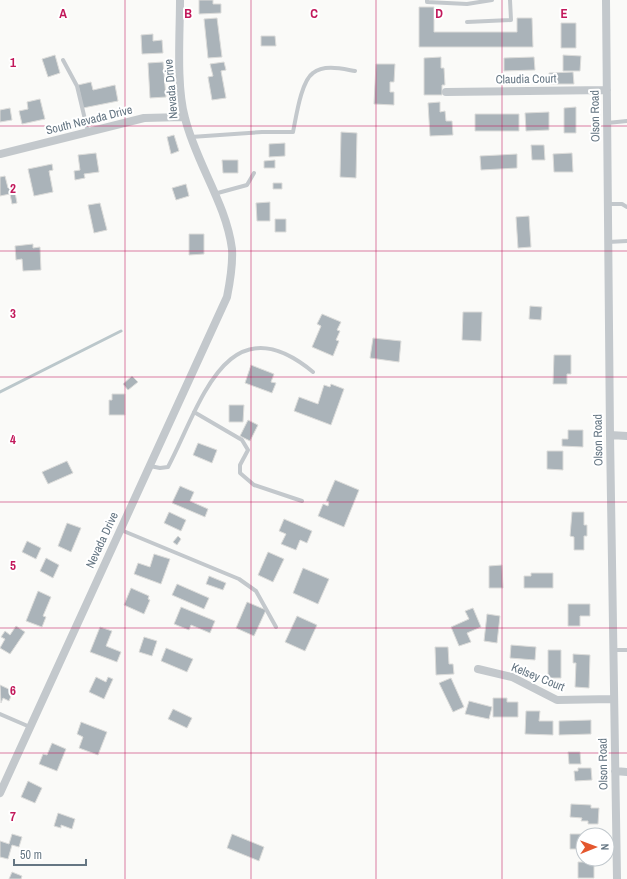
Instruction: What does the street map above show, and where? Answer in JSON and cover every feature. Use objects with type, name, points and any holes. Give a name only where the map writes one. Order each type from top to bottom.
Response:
[{"type":"street","name":"Nevada Drive","points":[[0,793],[227,297],[231,278],[232,250],[226,225],[190,137],[184,117],[181,86],[180,0]]},
{"type":"street","name":"Olson Road","points":[[606,0],[610,435],[617,879]]},
{"type":"street","name":"Claudia Court","points":[[446,92],[606,90]]},
{"type":"street","name":"South Nevada Drive","points":[[0,154],[144,118],[184,117]]},
{"type":"street","points":[[610,435],[627,436]]},
{"type":"street","name":"Kelsey Court","points":[[478,669],[512,677],[558,700],[614,698]]},
{"type":"street","points":[[615,771],[627,772]]},
{"type":"lane","points":[[427,0],[427,2],[467,4],[492,0]]},
{"type":"lane","points":[[467,22],[511,20],[510,0]]},
{"type":"lane","points":[[63,60],[77,86],[88,132]]},
{"type":"lane","points":[[190,137],[262,132],[293,132],[302,95],[308,78],[312,73],[334,68],[356,71]]},
{"type":"lane","points":[[607,123],[627,122]]},
{"type":"lane","points":[[214,194],[247,185],[254,173]]},
{"type":"lane","points":[[608,204],[622,204],[627,207]]},
{"type":"lane","points":[[608,242],[627,240]]},
{"type":"lane","points":[[150,466],[160,468],[168,467],[194,412],[213,378],[243,351],[254,347],[282,351],[297,359],[313,372]]},
{"type":"lane","points":[[194,412],[242,440],[248,450],[240,465],[240,473],[254,485],[302,501]]},
{"type":"lane","points":[[120,529],[239,579],[256,591],[276,628]]},
{"type":"lane","points":[[613,650],[627,650]]},
{"type":"lane","points":[[0,714],[30,727]]},
{"type":"building","points":[[199,0],[213,0],[213,4],[221,4],[221,13],[199,14]]},
{"type":"building","points":[[419,7],[434,7],[434,32],[517,32],[517,18],[532,18],[533,47],[419,47]]},
{"type":"building","points":[[217,18],[222,57],[208,58],[204,19]]},
{"type":"building","points":[[561,23],[576,23],[576,48],[561,48]]},
{"type":"building","points":[[153,34],[153,41],[162,40],[163,53],[142,54],[141,35]]},
{"type":"building","points":[[261,36],[275,36],[276,46],[261,46]]},
{"type":"building","points":[[55,55],[60,73],[48,77],[42,59]]},
{"type":"building","points":[[563,55],[581,56],[580,71],[563,71]]},
{"type":"building","points":[[441,57],[441,68],[444,68],[445,85],[442,85],[442,95],[424,95],[424,58]]},
{"type":"building","points":[[534,57],[535,70],[504,71],[504,58]]},
{"type":"building","points":[[163,62],[166,97],[150,98],[148,63]]},
{"type":"building","points":[[224,62],[226,70],[221,71],[226,98],[212,100],[208,77],[213,76],[210,64]]},
{"type":"building","points":[[376,64],[395,64],[394,82],[390,82],[390,92],[394,92],[394,105],[374,104]]},
{"type":"building","points":[[573,72],[574,84],[549,84],[549,73]]},
{"type":"building","points":[[91,82],[93,90],[115,85],[118,101],[83,108],[78,85]]},
{"type":"building","points":[[40,99],[45,119],[22,124],[19,111],[28,109],[27,102]]},
{"type":"building","points":[[440,102],[440,112],[445,111],[446,121],[452,121],[453,135],[430,136],[428,103]]},
{"type":"building","points":[[576,107],[576,133],[564,133],[564,108]]},
{"type":"building","points":[[10,108],[12,120],[0,122],[0,110]]},
{"type":"building","points":[[549,112],[549,130],[526,131],[525,113]]},
{"type":"building","points":[[475,114],[519,114],[519,131],[475,131]]},
{"type":"building","points":[[341,132],[357,133],[356,178],[340,177]]},
{"type":"building","points":[[174,135],[179,151],[171,154],[167,137]]},
{"type":"building","points":[[285,143],[285,156],[269,157],[269,144]]},
{"type":"building","points":[[531,145],[544,145],[545,160],[532,160]]},
{"type":"building","points":[[96,153],[99,172],[84,174],[85,178],[75,180],[74,171],[80,170],[78,155]]},
{"type":"building","points":[[572,153],[573,172],[554,172],[553,154]]},
{"type":"building","points":[[517,154],[517,168],[481,170],[480,156]]},
{"type":"building","points":[[222,160],[238,160],[238,173],[223,173]]},
{"type":"building","points":[[275,160],[275,168],[264,168],[264,161]]},
{"type":"building","points":[[52,164],[53,170],[49,171],[53,192],[34,196],[28,169]]},
{"type":"building","points":[[5,176],[8,188],[14,187],[17,203],[12,204],[10,194],[0,196],[0,177]]},
{"type":"building","points":[[273,183],[282,183],[282,189],[273,189]]},
{"type":"building","points":[[186,184],[189,196],[176,200],[172,188]]},
{"type":"building","points":[[270,202],[270,221],[257,221],[256,203]]},
{"type":"building","points":[[100,203],[107,230],[94,233],[88,205]]},
{"type":"building","points":[[529,216],[531,247],[518,248],[516,217]]},
{"type":"building","points":[[275,219],[286,219],[286,232],[275,232]]},
{"type":"building","points":[[189,234],[204,234],[204,254],[189,255]]},
{"type":"building","points":[[33,244],[33,248],[40,247],[41,270],[23,271],[22,259],[16,260],[15,246]]},
{"type":"building","points":[[530,306],[542,307],[541,320],[529,319]]},
{"type":"building","points":[[463,312],[482,312],[481,341],[462,340]]},
{"type":"building","points":[[322,314],[341,322],[337,330],[340,331],[336,340],[339,341],[333,356],[312,347],[321,326],[317,324]]},
{"type":"building","points":[[373,338],[401,341],[399,362],[370,358]]},
{"type":"building","points":[[554,355],[571,355],[571,374],[567,374],[567,384],[553,384]]},
{"type":"building","points":[[251,365],[274,374],[271,382],[276,383],[272,393],[245,383]]},
{"type":"building","points":[[132,376],[138,382],[128,390],[123,384]]},
{"type":"building","points":[[331,384],[344,389],[331,425],[294,411],[299,397],[318,404],[324,385],[330,387]]},
{"type":"building","points":[[112,394],[125,394],[125,415],[109,415],[109,400],[112,400]]},
{"type":"building","points":[[229,405],[244,405],[243,422],[229,422]]},
{"type":"building","points":[[248,420],[258,425],[250,441],[240,436]]},
{"type":"building","points":[[568,430],[583,430],[583,447],[562,446],[562,439],[568,439]]},
{"type":"building","points":[[198,443],[217,450],[212,463],[193,455]]},
{"type":"building","points":[[547,451],[563,451],[563,470],[547,469]]},
{"type":"building","points":[[67,461],[73,473],[48,484],[42,472]]},
{"type":"building","points":[[335,480],[359,490],[344,527],[318,516],[323,504],[328,506],[329,502],[326,501]]},
{"type":"building","points":[[180,486],[194,492],[190,501],[208,509],[205,517],[172,503]]},
{"type":"building","points":[[169,512],[186,520],[181,531],[164,523]]},
{"type":"building","points":[[572,512],[584,512],[584,525],[587,525],[587,536],[584,536],[584,550],[574,550],[574,537],[570,536]]},
{"type":"building","points":[[284,519],[312,531],[307,543],[300,540],[296,550],[281,544],[286,534],[279,531]]},
{"type":"building","points":[[67,523],[81,528],[71,552],[58,546]]},
{"type":"building","points":[[178,536],[181,539],[177,545],[173,542]]},
{"type":"building","points":[[27,541],[41,548],[36,559],[22,552]]},
{"type":"building","points":[[268,552],[284,559],[273,582],[258,575]]},
{"type":"building","points":[[154,554],[170,559],[161,584],[134,574],[138,563],[150,567]]},
{"type":"building","points":[[46,558],[59,565],[53,578],[40,571]]},
{"type":"building","points":[[502,565],[503,588],[489,588],[489,566]]},
{"type":"building","points":[[303,568],[329,579],[318,604],[293,593]]},
{"type":"building","points":[[531,573],[553,573],[553,588],[524,588],[524,576],[531,576]]},
{"type":"building","points":[[209,576],[226,583],[223,590],[206,584]]},
{"type":"building","points":[[177,584],[209,598],[204,609],[172,595]]},
{"type":"building","points":[[131,588],[149,596],[148,599],[150,600],[144,614],[124,605]]},
{"type":"building","points":[[38,591],[51,597],[43,616],[46,617],[42,627],[26,621]]},
{"type":"building","points":[[247,602],[266,610],[254,636],[236,628]]},
{"type":"building","points":[[568,604],[590,604],[590,616],[580,616],[580,626],[568,626]]},
{"type":"building","points":[[181,607],[215,621],[210,633],[191,625],[189,630],[174,624]]},
{"type":"building","points":[[473,608],[481,627],[467,633],[471,642],[459,646],[451,627],[469,619],[465,611]]},
{"type":"building","points":[[487,614],[500,616],[497,643],[484,641]]},
{"type":"building","points":[[297,616],[317,625],[305,651],[285,642]]},
{"type":"building","points":[[16,626],[25,632],[10,654],[0,648],[5,639],[1,637],[5,631],[10,635]]},
{"type":"building","points":[[100,627],[112,631],[106,646],[121,652],[117,662],[90,652]]},
{"type":"building","points":[[144,637],[157,641],[152,656],[139,652]]},
{"type":"building","points":[[511,645],[536,647],[535,660],[510,658]]},
{"type":"building","points":[[435,647],[448,647],[449,664],[453,664],[454,674],[436,675]]},
{"type":"building","points":[[166,648],[193,659],[187,672],[161,661]]},
{"type":"building","points":[[548,650],[561,650],[561,678],[548,678]]},
{"type":"building","points":[[573,654],[590,655],[589,688],[575,687],[576,663],[573,663]]},
{"type":"building","points":[[96,677],[106,682],[108,677],[113,679],[104,699],[89,692]]},
{"type":"building","points":[[451,678],[464,707],[453,712],[439,683]]},
{"type":"building","points":[[0,685],[13,691],[9,701],[3,698],[1,703]]},
{"type":"building","points":[[493,698],[507,698],[507,702],[518,702],[518,717],[493,717]]},
{"type":"building","points":[[469,701],[492,707],[489,719],[465,714]]},
{"type":"building","points":[[173,709],[192,718],[187,728],[168,719]]},
{"type":"building","points":[[526,711],[540,711],[539,721],[553,721],[553,735],[525,734]]},
{"type":"building","points":[[591,720],[591,734],[559,735],[559,721]]},
{"type":"building","points":[[81,722],[107,732],[98,755],[79,748],[83,737],[77,734]]},
{"type":"building","points":[[52,743],[66,749],[57,771],[39,764],[43,754],[47,755]]},
{"type":"building","points":[[568,752],[580,752],[581,764],[569,764]]},
{"type":"building","points":[[578,768],[591,768],[592,780],[575,781],[574,771],[578,771]]},
{"type":"building","points":[[28,781],[42,788],[35,803],[21,797]]},
{"type":"building","points":[[571,804],[591,805],[591,808],[599,808],[598,824],[588,824],[588,821],[581,821],[582,818],[570,817]]},
{"type":"building","points":[[58,813],[75,819],[72,829],[61,825],[61,828],[54,826]]},
{"type":"building","points":[[12,834],[22,837],[19,847],[12,845],[8,859],[0,857],[0,841],[9,844]]},
{"type":"building","points":[[232,834],[264,847],[259,861],[227,848]]},
{"type":"building","points":[[570,834],[575,834],[575,849],[570,849]]},
{"type":"building","points":[[578,867],[594,867],[594,878],[578,878]]},
{"type":"building","points":[[12,872],[22,876],[21,879],[9,879]]},
{"type":"waterway","points":[[0,392],[121,331]]}]
